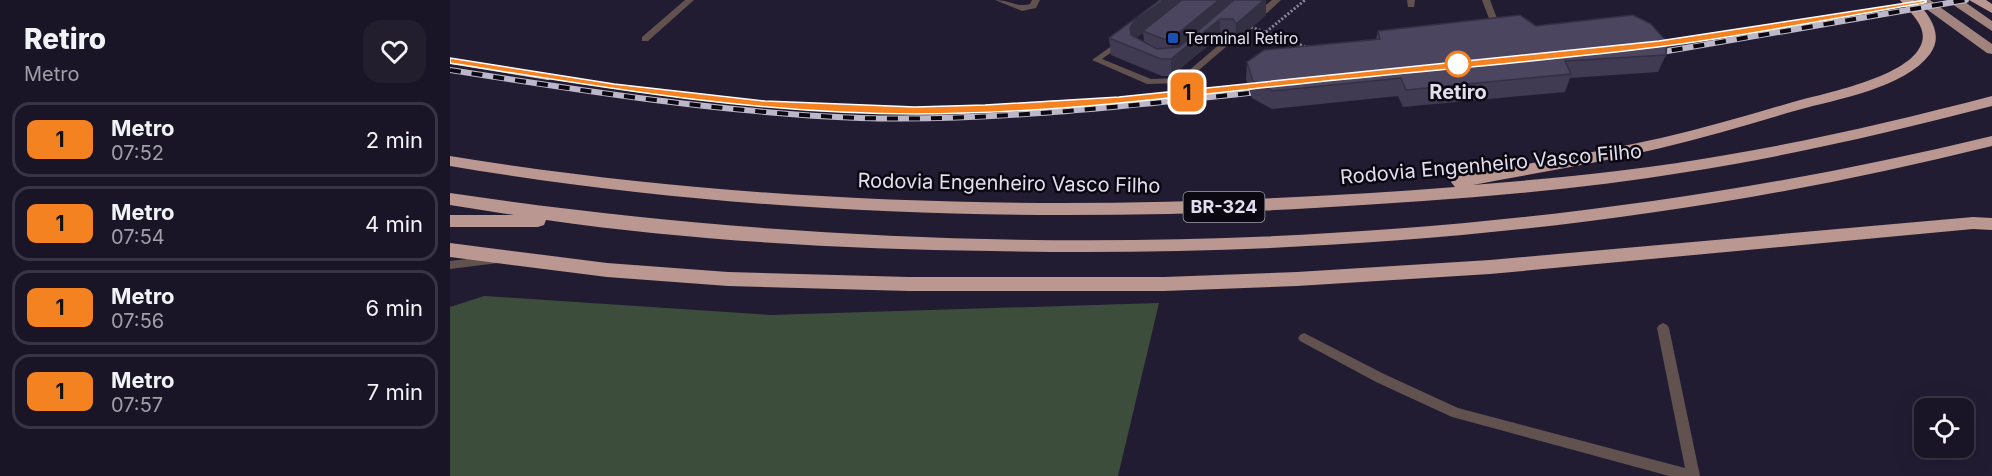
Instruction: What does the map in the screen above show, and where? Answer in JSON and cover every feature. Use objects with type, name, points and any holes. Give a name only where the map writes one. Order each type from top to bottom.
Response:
[{"type":"highway","points":[[1364,199],[1638,149],[1708,132],[1889,76],[1917,60],[1929,42],[1927,24],[1922,15],[1907,0]]},
{"type":"highway","points":[[1976,0],[1992,9]]},
{"type":"highway","name":"Rodovia Engenheiro Vasco Filho","points":[[450,161],[605,182],[753,197],[969,209],[1195,208],[1364,199],[1522,187],[1687,167],[1877,130],[1992,101]]},
{"type":"highway","name":"BR-324","points":[[450,199],[609,222],[742,233],[958,245],[1201,245],[1366,237],[1537,222],[1749,193],[1917,160],[1992,141]]},
{"type":"highway","points":[[450,222],[609,222]]},
{"type":"highway","points":[[450,250],[573,267],[723,279],[996,285],[1190,283],[1395,272],[1583,258],[1962,224],[1992,224]]},
{"type":"main road","points":[[1921,0],[1992,50]]},
{"type":"main road","points":[[1953,0],[1992,27]]},
{"type":"lane","points":[[645,39],[690,0]]},
{"type":"lane","points":[[999,0],[1023,9],[1033,6],[1036,0]]},
{"type":"lane","points":[[1264,11],[1277,0]]},
{"type":"lane","points":[[1486,0],[1494,21]]},
{"type":"lane","points":[[1130,34],[1096,60],[1150,82],[1182,80],[1230,40]]},
{"type":"lane","points":[[450,265],[507,258]]},
{"type":"lane","points":[[1304,338],[1380,378],[1456,413],[1692,476],[1663,328]]},
{"type":"path","points":[[1266,33],[1305,0]]},
{"type":"path","points":[[1251,27],[1306,47]]},
{"type":"green space","points":[[484,296],[770,315],[1159,303],[1118,476],[450,476],[450,307]]},
{"type":"building","points":[[1160,0],[1164,0],[1134,21],[1130,28],[1131,35],[1157,49],[1179,47],[1234,0],[1264,0],[1236,24],[1233,19],[1220,19],[1171,59],[1161,59],[1109,38]]},
{"type":"building","points":[[1182,0],[1219,0],[1171,39],[1163,39],[1143,31]]},
{"type":"building","name":"Retiro","points":[[1520,15],[1536,26],[1633,15],[1651,24],[1667,42],[1666,55],[1565,61],[1571,74],[1406,90],[1401,78],[1273,91],[1253,81],[1247,62],[1264,50],[1380,39],[1378,31]]},
{"type":"railway","points":[[1650,54],[1966,0]]},
{"type":"railway","points":[[450,61],[548,77]]},
{"type":"railway","points":[[450,70],[706,106],[860,118],[911,119],[1013,115],[1268,91]]},
{"type":"railway","points":[[1044,104],[1086,102]]},
{"type":"metro line","name":"1","points":[[450,61],[614,87],[765,104],[915,111],[1119,100],[1245,85],[1659,44],[1923,0]]},
{"type":"place","name":"Terminal Retiro","points":[[1173,38]]},
{"type":"place","name":"Retiro","points":[[1458,64]]}]
